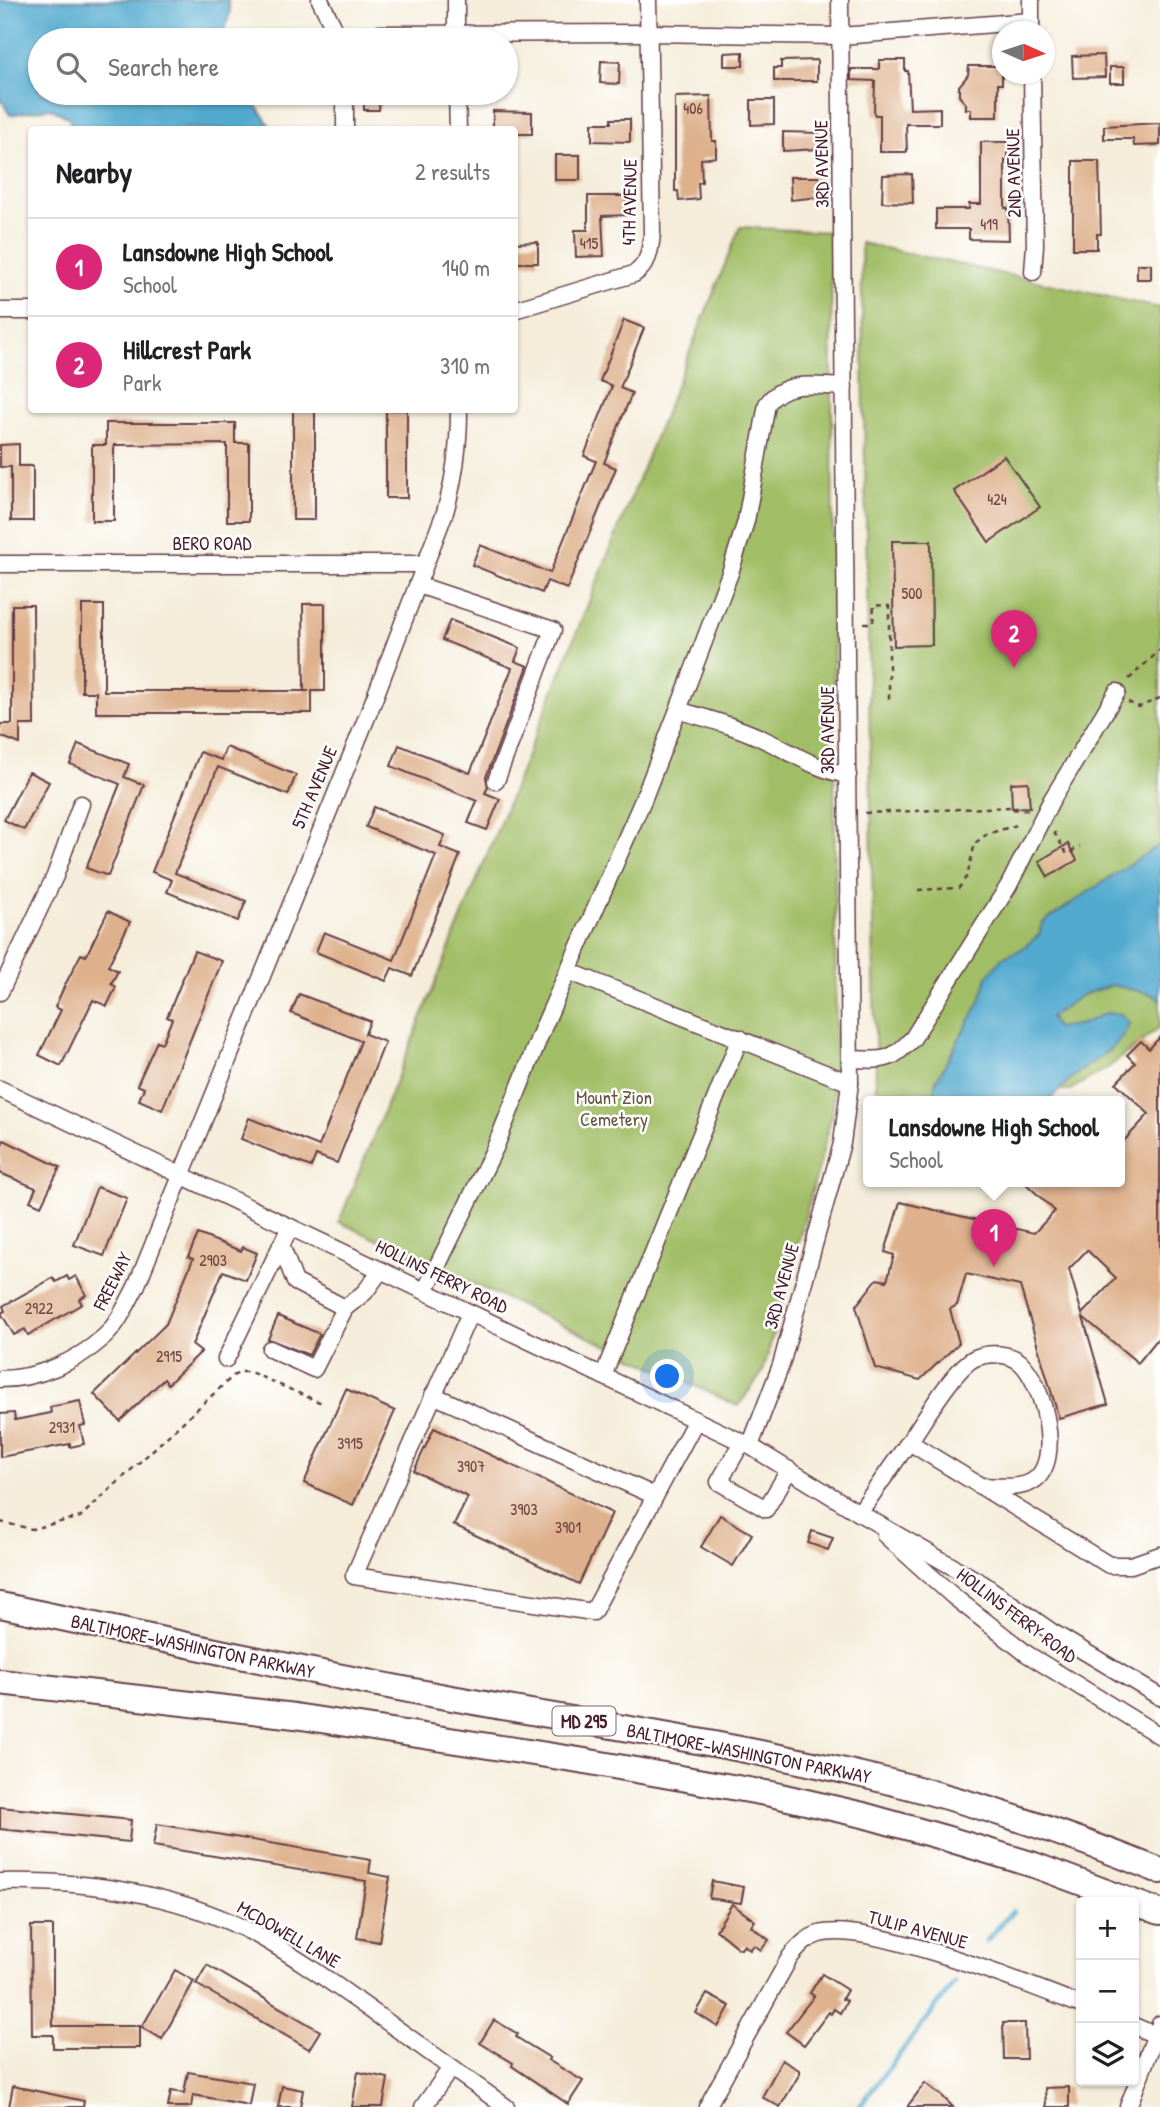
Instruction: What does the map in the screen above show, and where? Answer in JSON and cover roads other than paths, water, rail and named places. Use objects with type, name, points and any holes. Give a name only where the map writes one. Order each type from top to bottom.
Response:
[{"type":"highway","name":"BALTIMORE-WASHINGTON PARKWAY","points":[[0,1605],[302,1670],[778,1756],[871,1777],[981,1808],[1160,1871]]},
{"type":"highway","name":"BALTIMORE-WASHINGTON PARKWAY","points":[[0,1682],[295,1716],[579,1760],[771,1794],[863,1815],[945,1838],[1034,1865],[1160,1912]]},
{"type":"street","points":[[320,0],[334,28]]},
{"type":"street","points":[[456,0],[456,28]]},
{"type":"street","name":"4TH AVENUE","points":[[518,309],[634,274],[648,260],[652,234],[648,0]]},
{"type":"street","name":"3RD AVENUE","points":[[789,1470],[766,1509],[719,1482],[764,1414],[785,1352],[842,1143],[850,1083],[840,0]]},
{"type":"street","points":[[1031,0],[1031,21]]},
{"type":"street","points":[[518,36],[648,33],[841,36],[992,28]]},
{"type":"street","name":"2ND AVENUE","points":[[1032,84],[1035,245],[1033,272]]},
{"type":"street","points":[[345,105],[345,126]]},
{"type":"street","points":[[457,105],[457,126]]},
{"type":"street","points":[[0,311],[28,311]]},
{"type":"street","points":[[425,1291],[495,1147],[643,800],[678,710],[730,573],[746,521],[767,404],[775,393],[793,387],[844,387]]},
{"type":"street","name":"5TH AVENUE","points":[[183,1175],[445,512],[458,451],[459,413]]},
{"type":"street","name":"BERO ROAD","points":[[0,564],[425,564]]},
{"type":"street","points":[[418,585],[553,630],[496,781]]},
{"type":"street","points":[[850,1059],[892,1058],[913,1038],[1009,885],[1036,821],[1116,693]]},
{"type":"street","points":[[678,710],[767,741],[821,769],[848,775]]},
{"type":"street","points":[[0,992],[55,876],[81,804]]},
{"type":"street","points":[[568,971],[850,1083]]},
{"type":"street","points":[[603,1376],[740,1038]]},
{"type":"street","name":"HOLLINS FERRY ROAD","points":[[0,1089],[746,1444],[859,1513],[984,1584],[1052,1632],[1160,1697]]},
{"type":"street","name":"FREEWAY","points":[[0,1379],[32,1376],[59,1366],[105,1336],[121,1316],[136,1287],[183,1175]]},
{"type":"street","points":[[226,1359],[290,1227]]},
{"type":"street","points":[[281,1245],[295,1282],[345,1308]]},
{"type":"street","points":[[270,1349],[314,1369],[345,1308],[365,1292],[381,1270]]},
{"type":"street","points":[[470,1313],[354,1576],[593,1612],[696,1420]]},
{"type":"street","points":[[859,1513],[958,1372],[973,1359],[987,1354],[999,1354],[1020,1362],[1029,1373],[1043,1408],[1048,1431],[1047,1465],[1034,1480],[1024,1484],[980,1486]]},
{"type":"street","points":[[433,1395],[655,1496]]},
{"type":"street","points":[[908,1441],[1109,1565],[1131,1565],[1160,1555]]},
{"type":"street","name":"HOLLINS FERRY ROAD","points":[[859,1513],[953,1596],[1027,1654],[1160,1736]]},
{"type":"street","name":"MCDOWELL LANE","points":[[0,1882],[86,1884],[133,1892],[218,1918],[257,1935],[315,1970],[506,2107]]},
{"type":"street","name":"TULIP AVENUE","points":[[707,2107],[790,1957],[805,1941],[819,1934],[850,1933],[869,1936],[936,1954],[1076,2003]]},
{"type":"street","points":[[1128,2107],[1158,2031],[1139,2027]]},
{"type":"street","points":[[423,2107],[452,2068]]},
{"type":"water","points":[[0,0],[228,0],[230,13],[225,28],[28,28],[28,105],[256,105],[270,126],[71,126],[70,118],[50,108],[10,115],[0,98]]},
{"type":"water","points":[[1160,844],[1160,1000],[1151,994],[1112,985],[1082,995],[1050,1017],[1056,1028],[1082,1024],[1106,1013],[1121,1014],[1129,1023],[1113,1047],[1073,1077],[1054,1096],[934,1096],[935,1083],[980,1001],[987,977],[1002,958],[1020,950],[1039,935],[1042,923]]},
{"type":"waterway","points":[[986,1941],[1013,1911]]},
{"type":"waterway","points":[[859,2107],[955,1982]]},
{"type":"place","name":"Hillcrest Park","points":[[1014,668]]},
{"type":"place","name":"Lansdowne High School","points":[[994,1267]]},
{"type":"park label","name":"Mount Zion Cemetery","points":[[614,1108]]}]
